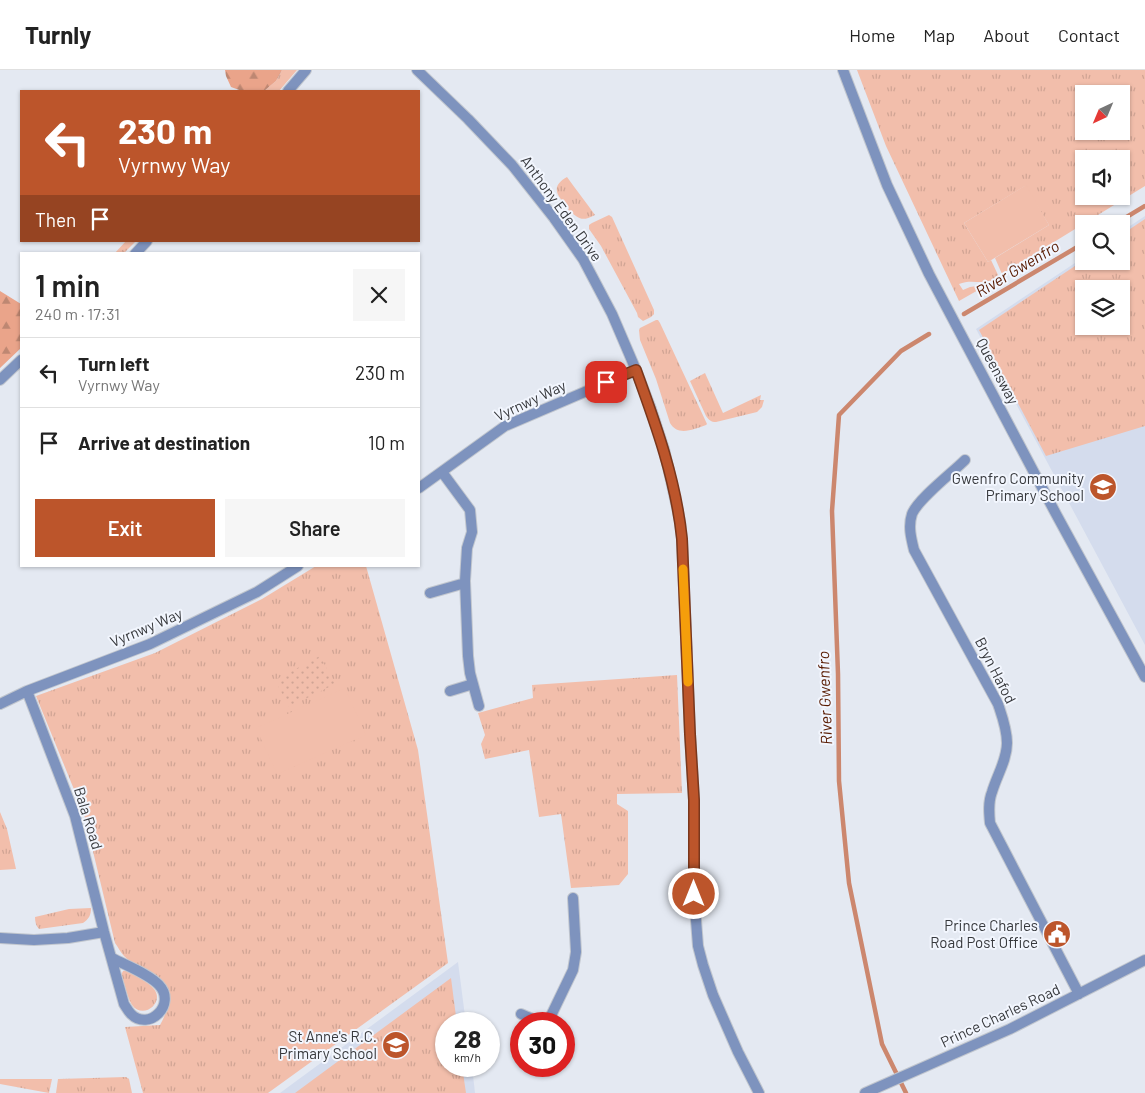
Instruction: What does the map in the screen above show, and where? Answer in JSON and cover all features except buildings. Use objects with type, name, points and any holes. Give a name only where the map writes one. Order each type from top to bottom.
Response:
[{"type":"street","points":[[289,90],[306,70]]},
{"type":"street","name":"Anthony Eden Drive","points":[[416,70],[492,143],[535,193],[583,259],[612,314],[636,370],[664,449],[682,539],[694,800],[694,894],[698,946],[713,996],[759,1093]]},
{"type":"street","name":"Queensway","points":[[843,70],[887,185],[929,274],[1145,677]]},
{"type":"street","points":[[137,252],[146,242]]},
{"type":"street","points":[[0,380],[20,361]]},
{"type":"street","name":"Vyrnwy Way","points":[[420,487],[505,426],[636,370]]},
{"type":"street","name":"Bryn Hafod","points":[[965,460],[918,504],[912,515],[910,525],[911,537],[914,550],[998,704],[1005,726],[1007,743],[1004,759],[991,794],[990,823],[1079,994]]},
{"type":"street","points":[[442,472],[470,510],[472,532],[467,548],[465,583],[468,656],[470,673],[480,706]]},
{"type":"street","name":"Vyrnwy Way","points":[[0,704],[27,690],[150,644],[257,592],[296,567]]},
{"type":"street","points":[[430,593],[465,583]]},
{"type":"street","points":[[450,691],[473,684]]},
{"type":"street","name":"Bala Road","points":[[27,690],[75,816],[104,932],[124,1004],[130,1013],[140,1019],[152,1018],[157,1015],[165,1000],[161,987],[147,976],[112,958]]},
{"type":"street","points":[[551,1012],[573,970],[576,952],[573,898]]},
{"type":"street","points":[[0,938],[34,940],[68,938],[104,932]]},
{"type":"street","name":"Prince Charles Road","points":[[865,1093],[1010,1029],[1145,960]]},
{"type":"shaded area","name":"Gwenfro Community Primary School","points":[[1145,216],[1145,645],[976,329],[1075,263],[1075,270],[1130,270],[1130,226]]},
{"type":"shaded area","name":"St Anne's R.C. Primary School","points":[[458,962],[464,1012],[435,1012],[435,1077],[473,1077],[475,1093],[280,1093]]},
{"type":"green space","points":[[225,70],[282,70],[276,81],[265,90],[239,90],[231,87]]},
{"type":"green space","points":[[282,70],[297,70],[280,90],[265,90],[276,81]]},
{"type":"green space","points":[[857,70],[1145,70],[1145,186],[1130,195],[1130,150],[1075,150],[1075,205],[1114,205],[1098,215],[1075,215],[1075,229],[1002,274],[995,258],[1049,225],[1025,186],[964,223],[988,262],[991,260],[999,277],[984,282],[964,282],[959,284],[963,290],[977,286],[980,289],[959,301],[886,146]]},
{"type":"green space","points":[[567,177],[595,215],[583,219],[575,216],[568,210],[569,208],[557,192],[558,185]]},
{"type":"green space","points":[[1026,185],[1049,225],[988,262],[964,223]]},
{"type":"green space","points":[[609,215],[612,217],[654,310],[654,314],[651,317],[643,321],[638,317],[601,246],[589,229],[589,225]]},
{"type":"green space","points":[[1145,219],[1145,426],[1046,456],[979,330],[1075,266],[1075,270],[1130,270],[1130,229]]},
{"type":"green space","points":[[125,242],[135,242],[125,252],[116,252]]},
{"type":"green space","points":[[0,291],[20,303],[20,349],[0,368]]},
{"type":"green space","points":[[656,320],[660,323],[706,425],[682,431],[677,430],[670,423],[656,379],[640,340],[640,328]]},
{"type":"green space","points":[[705,373],[723,413],[761,395],[760,400],[764,400],[762,407],[757,412],[716,422],[710,421],[690,381]]},
{"type":"green space","points":[[314,567],[366,567],[418,750],[448,963],[268,1093],[143,1093],[125,1027],[160,1025],[168,1005],[168,992],[161,979],[127,959],[115,943],[84,814],[36,696],[155,653],[262,599]]},
{"type":"green space","points":[[320,656],[335,684],[289,707],[275,680]]},
{"type":"green space","points":[[677,675],[682,793],[617,794],[617,804],[628,811],[628,874],[619,885],[571,888],[561,814],[539,817],[529,750],[485,759],[481,744],[485,735],[478,713],[533,698],[532,685]]},
{"type":"green space","points":[[345,688],[366,735],[277,774],[256,728]]},
{"type":"green space","points":[[0,812],[7,829],[16,869],[0,870]]},
{"type":"green space","points":[[91,908],[89,917],[83,923],[39,929],[36,924],[35,917],[69,909]]},
{"type":"green space","points":[[123,971],[128,971],[152,986],[157,994],[157,1000],[151,1008],[142,1011],[132,1005],[121,975]]},
{"type":"green space","name":"St Anne's R.C. Primary School","points":[[451,978],[455,1012],[435,1012],[435,1077],[464,1077],[466,1093],[295,1093]]},
{"type":"green space","points":[[126,1077],[129,1079],[132,1093],[56,1093],[58,1079]]},
{"type":"green space","points":[[0,1079],[52,1079],[49,1093],[0,1084]]},
{"type":"waterway","name":"River Gwenfro","points":[[1130,215],[1145,206]]},
{"type":"waterway","name":"River Gwenfro","points":[[964,314],[1075,248]]},
{"type":"waterway","name":"River Gwenfro","points":[[906,1093],[882,1044],[849,883],[839,781],[838,674],[832,511],[839,415],[901,351],[929,334]]},
{"type":"slow traffic","points":[[683,569],[688,682]]},
{"type":"place","name":"Gwenfro Community Primary School","points":[[1103,487]]},
{"type":"place","name":"Prince Charles Road Post Office","points":[[1057,934]]},
{"type":"place","name":"St Anne's R.C. Primary School","points":[[396,1045]]},
{"type":"route","points":[[606,382],[636,370],[664,449],[680,522],[694,800],[694,894]]}]
